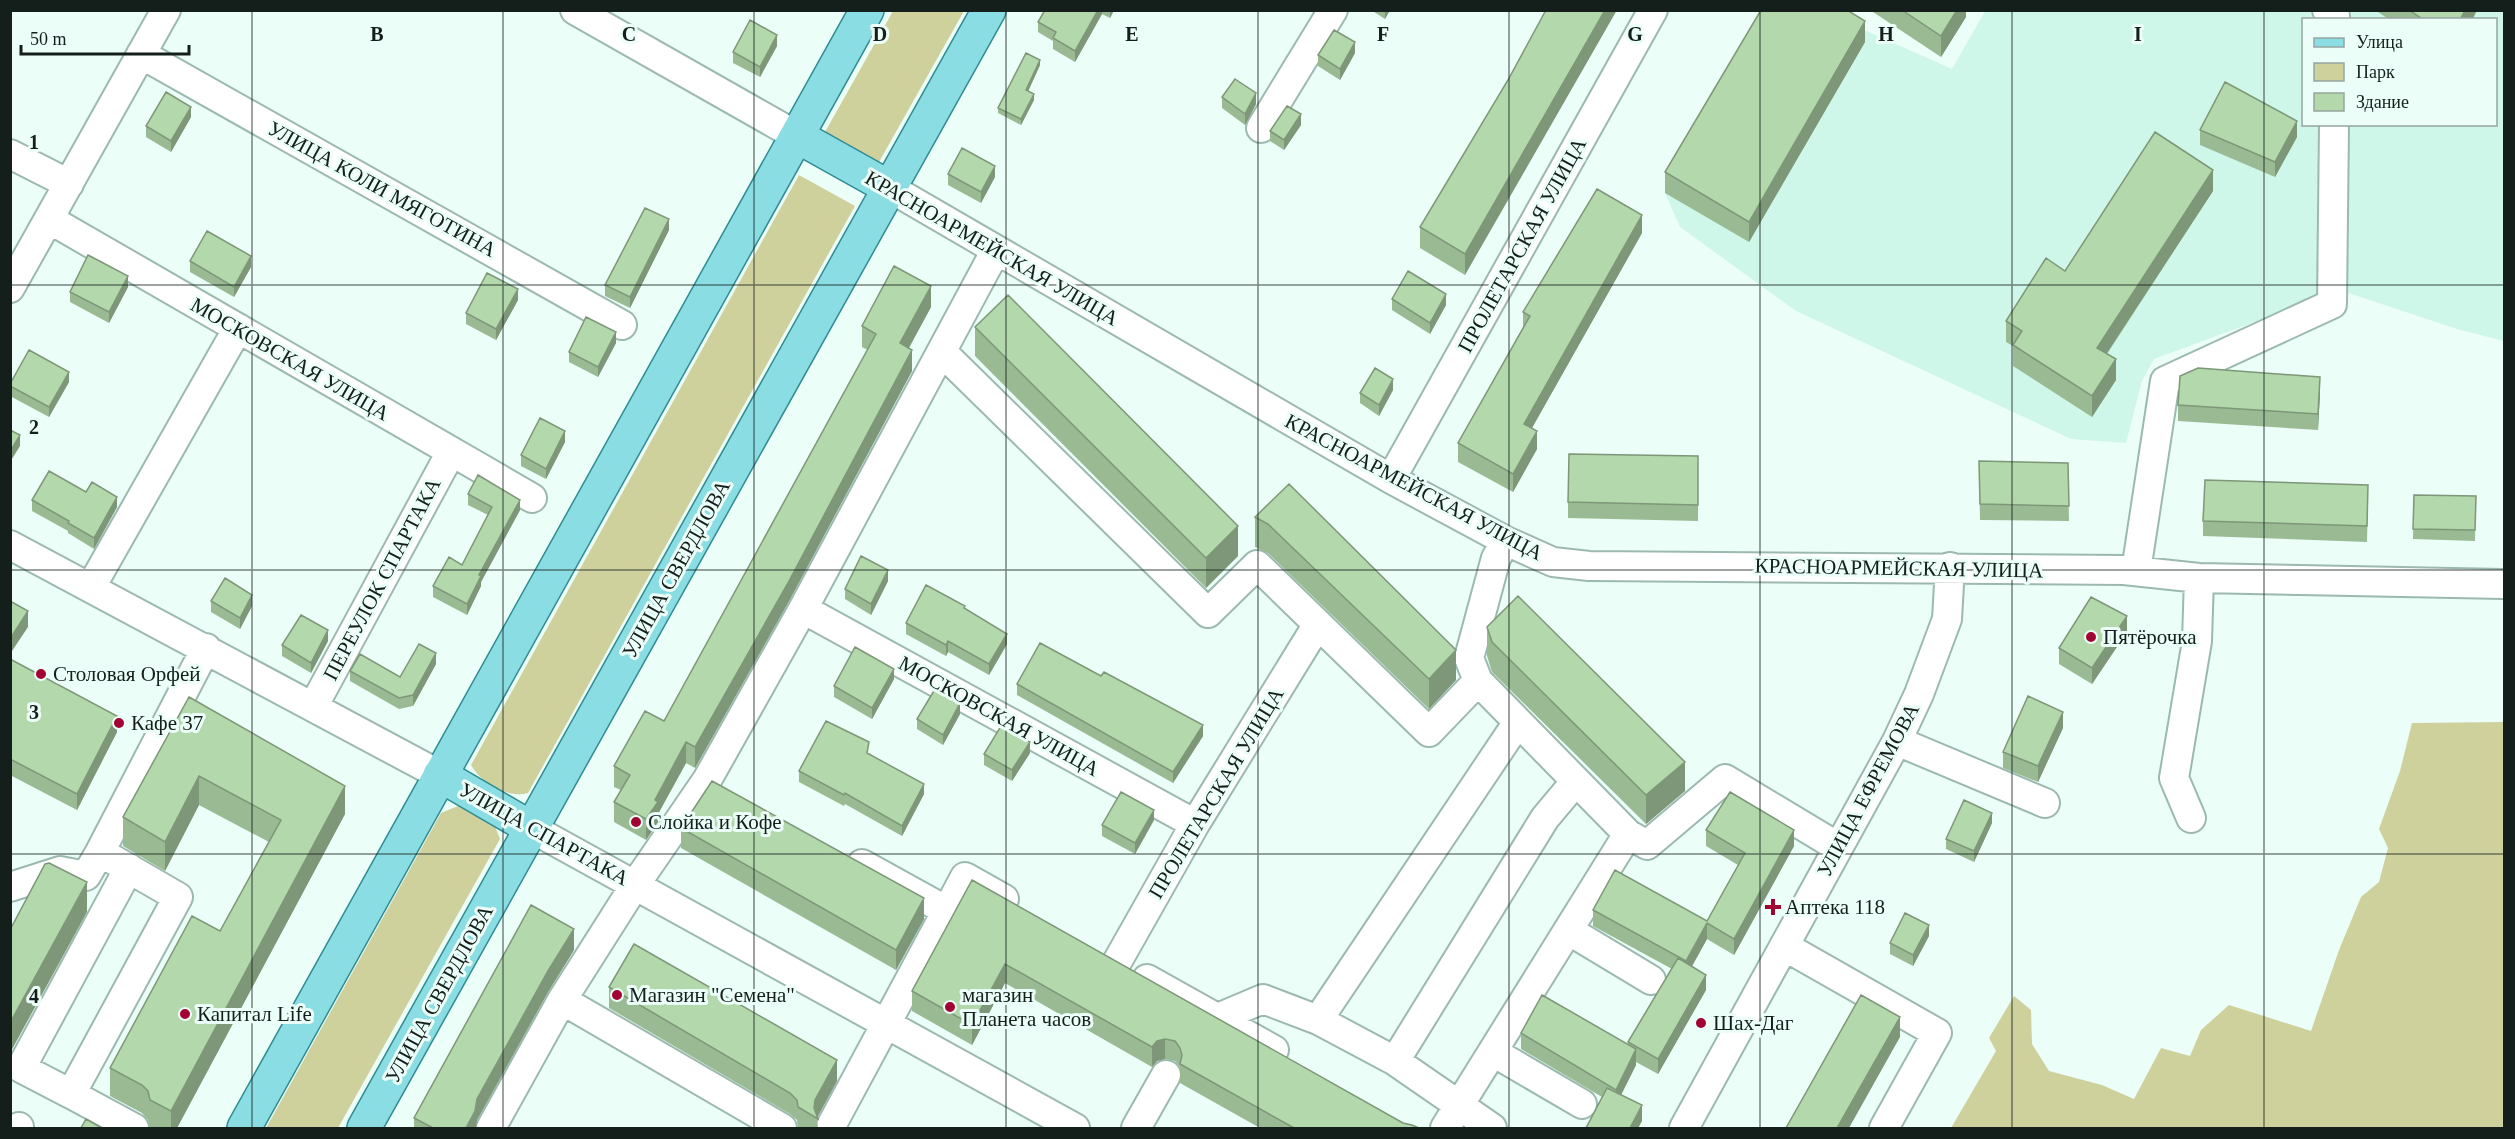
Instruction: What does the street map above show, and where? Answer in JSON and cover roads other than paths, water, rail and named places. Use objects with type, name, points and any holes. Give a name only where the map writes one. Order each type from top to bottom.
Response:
[{"type":"main road","points":[[244,1128],[867,10]]},
{"type":"main road","name":"УЛИЦА СВЕРДЛОВА","points":[[364,1128],[989,10]]},
{"type":"main road","name":"КРАСНОАРМЕЙСКАЯ УЛИЦА","points":[[797,136],[890,188]]},
{"type":"main road","name":"УЛИЦА СПАРТАКА","points":[[440,775],[531,828]]},
{"type":"street","points":[[11,286],[166,10]]},
{"type":"street","name":"КРАСНОАРМЕЙСКАЯ УЛИЦА","points":[[575,10],[797,136]]},
{"type":"street","points":[[1261,128],[1333,10]]},
{"type":"street","name":"ПРОЛЕТАРСКАЯ УЛИЦА","points":[[1391,479],[1653,10]]},
{"type":"street","name":"УЛИЦА КОЛИ МЯГОТИНА","points":[[141,54],[622,324]]},
{"type":"street","points":[[2136,571],[2165,381],[2332,304],[2334,126]]},
{"type":"street","points":[[10,154],[69,184]]},
{"type":"street","name":"КРАСНОАРМЕЙСКАЯ УЛИЦА","points":[[890,188],[1391,479],[1506,541],[1553,562],[1589,566],[1950,567],[2136,571],[2199,578],[2505,584]]},
{"type":"street","name":"МОСКОВСКАЯ УЛИЦА","points":[[49,219],[532,498]]},
{"type":"street","points":[[491,1128],[562,1000],[636,885],[718,785],[802,609],[996,250]]},
{"type":"street","points":[[91,587],[238,328]]},
{"type":"street","points":[[942,352],[1208,613],[1257,565],[1429,732],[1478,681]]},
{"type":"street","name":"ПЕРЕУЛОК СПАРТАКА","points":[[313,706],[451,452]]},
{"type":"street","points":[[1506,541],[1496,558],[1469,658],[1478,681],[1628,834],[1647,845],[1725,779],[1838,848]]},
{"type":"street","name":"УЛИЦА СПАРТАКА","points":[[10,545],[440,775]]},
{"type":"street","name":"УЛИЦА ЕФРЕМОВА","points":[[1684,1128],[1897,741],[1919,694],[1947,619],[1950,567]]},
{"type":"street","points":[[2192,818],[2174,778],[2197,641],[2199,578]]},
{"type":"street","name":"МОСКОВСКАЯ УЛИЦА","points":[[802,609],[1195,824]]},
{"type":"street","name":"ПРОЛЕТАРСКАЯ УЛИЦА","points":[[1206,1017],[1107,956],[1195,824],[1318,624]]},
{"type":"street","points":[[10,887],[60,871],[86,876],[206,648]]},
{"type":"street","points":[[1318,1020],[1518,722]]},
{"type":"street","points":[[1897,741],[2045,803]]},
{"type":"street","points":[[1395,1061],[1545,818],[1576,781]]},
{"type":"street","name":"УЛИЦА СПАРТАКА","points":[[531,828],[885,1024],[1036,1119],[1075,1128]]},
{"type":"street","points":[[1445,1128],[1628,834]]},
{"type":"street","points":[[71,1094],[178,897],[100,852]]},
{"type":"street","points":[[843,854],[947,911]]},
{"type":"street","points":[[129,868],[21,1068],[134,1128]]},
{"type":"street","points":[[830,1128],[965,877],[1026,911]]},
{"type":"street","points":[[1568,930],[1651,980]]},
{"type":"street","points":[[1784,946],[1937,1033],[1884,1128]]},
{"type":"street","points":[[1206,1017],[1263,999],[1318,1020],[1395,1061],[1492,1128]]},
{"type":"street","points":[[562,1000],[782,1128]]},
{"type":"street","points":[[1206,1017],[1299,1065]]},
{"type":"street","points":[[1493,1052],[1582,1104]]},
{"type":"street","points":[[1136,1128],[1166,1075]]},
{"type":"place","name":"Пятёрочка","points":[[2091,637]]},
{"type":"place","name":"Столовая Орфей","points":[[41,674]]},
{"type":"place","name":"Кафе 37","points":[[119,723]]},
{"type":"place","name":"Слойка и Кофе","points":[[636,822]]},
{"type":"place","name":"Аптека 118","points":[[1773,907]]},
{"type":"place","name":"Магазин \"Семена\"","points":[[617,995]]},
{"type":"place","name":"магазин Планета часов","points":[[950,1007]]},
{"type":"place","name":"Капитал Life","points":[[185,1014]]},
{"type":"place","name":"Шах-Даг","points":[[1701,1023]]}]
